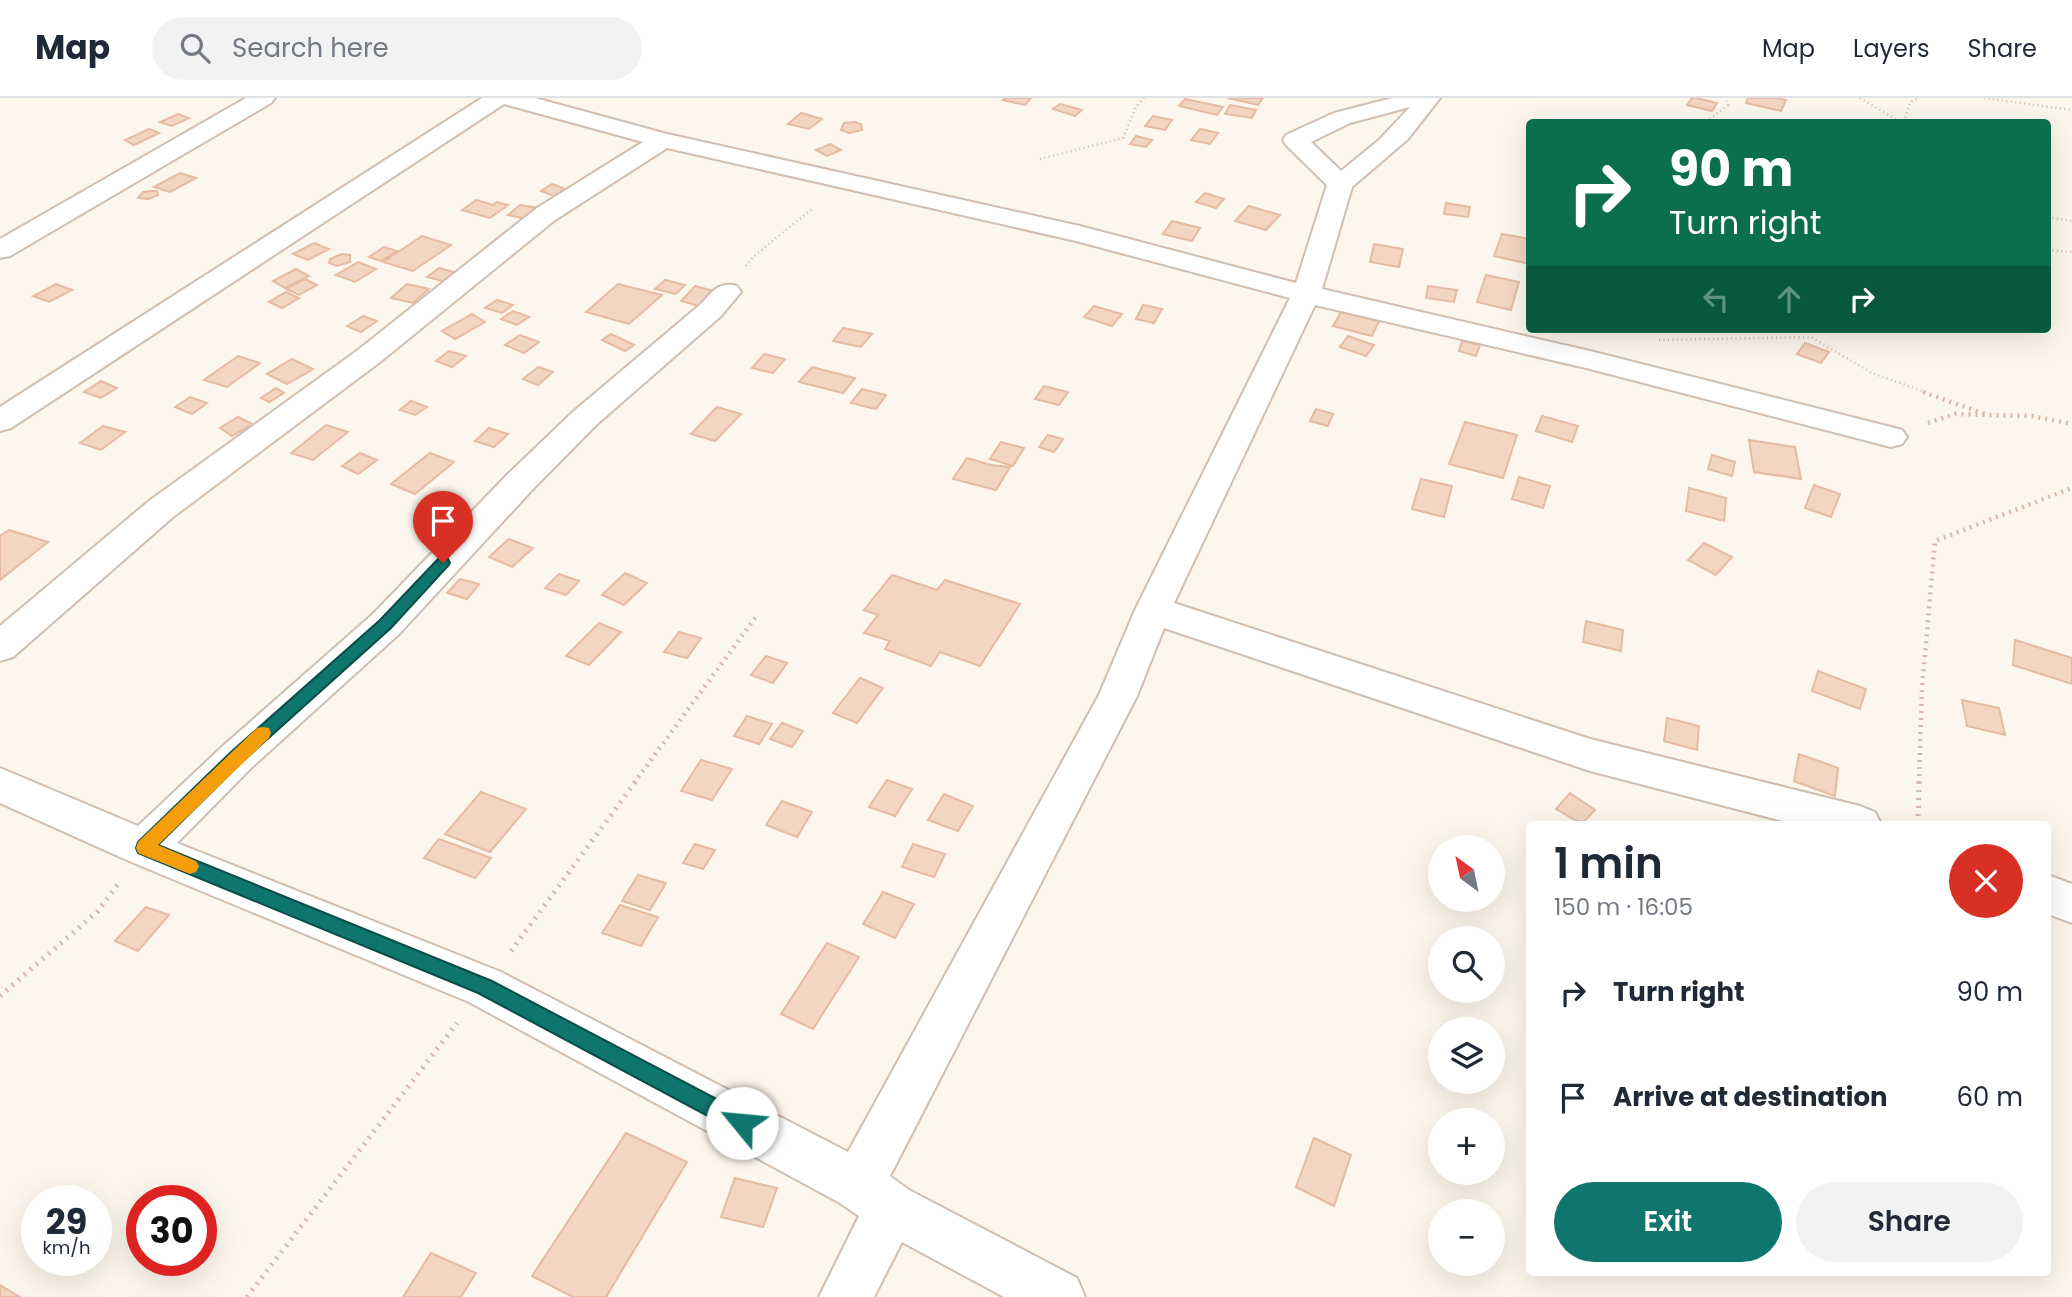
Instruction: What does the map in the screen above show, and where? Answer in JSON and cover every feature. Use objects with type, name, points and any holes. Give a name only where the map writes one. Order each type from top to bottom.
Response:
[{"type":"street","points":[[0,250],[263,98]]},
{"type":"street","points":[[0,421],[498,98]]},
{"type":"street","points":[[508,98],[663,141],[1080,234],[1306,295],[1590,360],[1891,437]]},
{"type":"street","points":[[1340,184],[1296,140],[1342,118],[1393,106],[1411,98]]},
{"type":"street","points":[[846,1297],[875,1196],[1118,696],[1153,610],[1306,295],[1340,184],[1383,150],[1418,115],[1428,98]]},
{"type":"street","points":[[0,647],[161,509],[369,356],[546,214],[663,141]]},
{"type":"street","points":[[145,848],[237,757],[386,624],[584,418],[711,310],[727,292]]},
{"type":"street","points":[[1153,610],[1590,755],[1848,821]]},
{"type":"street","points":[[0,785],[145,848],[485,987],[1058,1297]]},
{"type":"street","points":[[2051,895],[2072,904]]},
{"type":"path","points":[[1040,159],[1123,138],[1136,107],[1144,98]]},
{"type":"path","points":[[1710,119],[1728,105],[1726,98]]},
{"type":"path","points":[[1860,98],[1897,119]]},
{"type":"path","points":[[1903,119],[1910,102],[1919,98]]},
{"type":"path","points":[[1984,98],[2072,110]]},
{"type":"path","points":[[727,292],[753,257],[794,226],[841,181]]},
{"type":"path","points":[[2051,218],[2072,221]]},
{"type":"path","points":[[2051,250],[2072,252]]},
{"type":"path","points":[[1649,340],[1811,337],[1872,373],[1988,415]]},
{"type":"path","points":[[1891,437],[1955,414],[2032,416],[2072,424]]},
{"type":"path","points":[[1918,821],[1922,688],[1936,541],[2072,488]]},
{"type":"path","points":[[0,996],[98,911],[145,848]]},
{"type":"building","points":[[1031,98],[1025,105],[1003,100]]},
{"type":"building","points":[[1227,98],[1263,98],[1258,105]]},
{"type":"building","points":[[1692,98],[1717,103],[1712,111],[1687,105]]},
{"type":"building","points":[[1748,98],[1786,100],[1781,111],[1746,103]]},
{"type":"building","points":[[1185,99],[1223,107],[1217,115],[1179,106]]},
{"type":"building","points":[[1060,104],[1082,110],[1075,116],[1053,109]]},
{"type":"building","points":[[1230,105],[1256,110],[1252,118],[1225,114]]},
{"type":"building","points":[[801,113],[822,119],[809,129],[788,124]]},
{"type":"building","points":[[178,114],[189,118],[172,126],[160,122]]},
{"type":"building","points":[[1153,116],[1172,120],[1165,130],[1145,126]]},
{"type":"building","points":[[844,123],[861,124],[862,130],[849,133],[841,130]]},
{"type":"building","points":[[149,129],[159,133],[134,145],[125,140]]},
{"type":"building","points":[[1200,129],[1218,133],[1210,144],[1191,140]]},
{"type":"building","points":[[1136,136],[1152,140],[1146,147],[1130,144]]},
{"type":"building","points":[[830,144],[841,150],[827,156],[816,150]]},
{"type":"building","points":[[180,173],[196,178],[170,192],[154,187]]},
{"type":"building","points":[[552,184],[565,189],[554,196],[541,191]]},
{"type":"building","points":[[157,191],[158,195],[149,199],[138,198],[143,192]]},
{"type":"building","points":[[1205,193],[1224,199],[1216,208],[1196,202]]},
{"type":"building","points":[[476,200],[493,205],[497,202],[508,205],[490,218],[462,210]]},
{"type":"building","points":[[1446,203],[1470,207],[1468,217],[1444,214]]},
{"type":"building","points":[[520,205],[538,208],[526,219],[508,215]]},
{"type":"building","points":[[1249,206],[1280,215],[1266,230],[1235,221]]},
{"type":"building","points":[[1172,221],[1200,228],[1192,241],[1163,234]]},
{"type":"building","points":[[1502,234],[1526,238],[1526,263],[1494,256]]},
{"type":"building","points":[[422,236],[451,245],[413,271],[383,262]]},
{"type":"building","points":[[314,243],[329,249],[308,260],[293,254]]},
{"type":"building","points":[[1374,244],[1403,249],[1399,267],[1370,262]]},
{"type":"building","points":[[384,247],[397,251],[381,261],[369,257]]},
{"type":"building","points":[[342,254],[350,255],[350,262],[337,266],[329,263],[330,259]]},
{"type":"building","points":[[358,262],[376,269],[355,282],[336,275]]},
{"type":"building","points":[[439,268],[457,273],[446,282],[427,277]]},
{"type":"building","points":[[296,269],[309,276],[285,288],[273,281]]},
{"type":"building","points":[[1486,275],[1519,282],[1511,310],[1477,302]]},
{"type":"building","points":[[305,279],[317,285],[299,295],[286,289]]},
{"type":"building","points":[[665,280],[685,285],[676,294],[655,289]]},
{"type":"building","points":[[56,284],[72,290],[49,302],[33,296]]},
{"type":"building","points":[[407,284],[429,289],[413,303],[391,298]]},
{"type":"building","points":[[618,284],[662,295],[629,324],[586,312]]},
{"type":"building","points":[[695,286],[714,291],[699,306],[681,301]]},
{"type":"building","points":[[1428,286],[1457,290],[1454,302],[1426,298]]},
{"type":"building","points":[[286,292],[299,298],[282,308],[269,302]]},
{"type":"building","points":[[497,300],[513,305],[502,313],[485,308]]},
{"type":"building","points":[[1143,305],[1162,309],[1154,323],[1136,319]]},
{"type":"building","points":[[1094,306],[1122,314],[1112,326],[1084,317]]},
{"type":"building","points":[[513,311],[529,317],[517,325],[501,319]]},
{"type":"building","points":[[1341,312],[1379,321],[1372,336],[1333,326]]},
{"type":"building","points":[[472,314],[485,322],[455,339],[442,331]]},
{"type":"building","points":[[363,316],[377,321],[361,332],[347,326]]},
{"type":"building","points":[[843,328],[872,334],[861,347],[833,341]]},
{"type":"building","points":[[611,334],[634,345],[625,351],[602,340]]},
{"type":"building","points":[[520,335],[539,342],[524,353],[505,345]]},
{"type":"building","points":[[1348,336],[1374,345],[1366,356],[1340,347]]},
{"type":"building","points":[[1462,341],[1480,345],[1476,356],[1459,351]]},
{"type":"building","points":[[1805,343],[1829,352],[1821,363],[1797,354]]},
{"type":"building","points":[[449,351],[466,356],[452,367],[436,361]]},
{"type":"building","points":[[764,354],[785,359],[773,373],[752,368]]},
{"type":"building","points":[[238,356],[260,363],[227,387],[204,380]]},
{"type":"building","points":[[292,359],[313,369],[287,384],[267,374]]},
{"type":"building","points":[[538,367],[553,372],[538,385],[523,379]]},
{"type":"building","points":[[812,367],[855,378],[843,393],[799,382]]},
{"type":"building","points":[[101,381],[117,388],[101,398],[84,392]]},
{"type":"building","points":[[1044,386],[1068,392],[1059,405],[1035,399]]},
{"type":"building","points":[[276,388],[284,393],[269,402],[261,398]]},
{"type":"building","points":[[862,389],[886,395],[876,409],[851,403]]},
{"type":"building","points":[[190,397],[207,403],[192,414],[175,407]]},
{"type":"building","points":[[411,401],[427,407],[415,415],[400,410]]},
{"type":"building","points":[[717,407],[741,414],[715,441],[691,434]]},
{"type":"building","points":[[1316,409],[1333,414],[1328,426],[1310,421]]},
{"type":"building","points":[[1542,416],[1578,426],[1572,442],[1536,431]]},
{"type":"building","points":[[238,417],[252,424],[232,436],[220,428]]},
{"type":"building","points":[[1465,422],[1517,435],[1503,478],[1449,464]]},
{"type":"building","points":[[326,425],[348,432],[313,460],[291,453]]},
{"type":"building","points":[[103,426],[125,432],[101,450],[80,443]]},
{"type":"building","points":[[489,428],[508,434],[494,447],[475,441]]},
{"type":"building","points":[[1048,435],[1063,439],[1054,452],[1039,447]]},
{"type":"building","points":[[1749,440],[1795,447],[1801,479],[1754,472]]},
{"type":"building","points":[[1001,442],[1024,448],[1013,466],[990,459]]},
{"type":"building","points":[[360,453],[377,460],[358,474],[342,466]]},
{"type":"building","points":[[430,453],[454,462],[415,494],[391,484]]},
{"type":"building","points":[[1712,455],[1735,462],[1732,476],[1708,469]]},
{"type":"building","points":[[967,458],[1010,467],[996,490],[953,479]]},
{"type":"building","points":[[1519,477],[1550,486],[1543,508],[1512,499]]},
{"type":"building","points":[[1421,479],[1452,486],[1444,517],[1412,509]]},
{"type":"building","points":[[1814,485],[1840,494],[1831,517],[1805,508]]},
{"type":"building","points":[[1689,488],[1726,498],[1724,521],[1686,511]]},
{"type":"building","points":[[439,511],[457,518],[443,530],[425,523]]},
{"type":"building","points":[[9,530],[48,542],[0,580],[0,536]]},
{"type":"building","points":[[509,539],[533,548],[512,567],[489,557]]},
{"type":"building","points":[[1704,543],[1732,557],[1716,575],[1688,560]]},
{"type":"building","points":[[625,573],[647,583],[624,605],[602,595]]},
{"type":"building","points":[[559,574],[579,581],[566,595],[545,588]]},
{"type":"building","points":[[892,575],[937,590],[945,580],[1020,604],[980,666],[940,652],[931,666],[885,649],[890,641],[864,633],[878,615],[864,610]]},
{"type":"building","points":[[460,579],[479,584],[467,599],[447,593]]},
{"type":"building","points":[[1586,621],[1623,630],[1621,651],[1583,642]]},
{"type":"building","points":[[599,623],[621,632],[589,665],[566,656]]},
{"type":"building","points":[[679,632],[701,638],[687,658],[664,652]]},
{"type":"building","points":[[2015,640],[2072,658],[2072,684],[2013,665]]},
{"type":"building","points":[[766,656],[787,663],[773,683],[751,675]]},
{"type":"building","points":[[1818,671],[1866,689],[1860,709],[1812,691]]},
{"type":"building","points":[[860,678],[883,688],[857,723],[833,713]]},
{"type":"building","points":[[1962,700],[1999,708],[2005,735],[1967,726]]},
{"type":"building","points":[[747,716],[772,724],[759,744],[734,736]]},
{"type":"building","points":[[1667,718],[1699,726],[1697,750],[1664,741]]},
{"type":"building","points":[[782,723],[803,731],[792,747],[770,739]]},
{"type":"building","points":[[1799,754],[1838,768],[1835,796],[1794,781]]},
{"type":"building","points":[[701,760],[732,769],[712,800],[681,791]]},
{"type":"building","points":[[887,780],[912,789],[895,816],[869,807]]},
{"type":"building","points":[[481,792],[526,809],[490,852],[445,834]]},
{"type":"building","points":[[1570,793],[1595,810],[1585,821],[1577,821],[1556,809]]},
{"type":"building","points":[[944,794],[973,806],[958,831],[928,820]]},
{"type":"building","points":[[782,801],[812,812],[797,837],[766,825]]},
{"type":"building","points":[[439,839],[491,858],[475,878],[424,858]]},
{"type":"building","points":[[695,844],[715,850],[703,869],[683,863]]},
{"type":"building","points":[[913,844],[945,854],[934,877],[902,867]]},
{"type":"building","points":[[638,875],[666,883],[650,910],[622,901]]},
{"type":"building","points":[[883,892],[914,904],[895,938],[863,924]]},
{"type":"building","points":[[620,905],[658,917],[641,946],[602,933]]},
{"type":"building","points":[[146,907],[169,915],[138,951],[115,941]]},
{"type":"building","points":[[827,943],[859,957],[813,1029],[781,1014]]},
{"type":"building","points":[[626,1133],[687,1162],[606,1297],[573,1297],[532,1276]]},
{"type":"building","points":[[1314,1138],[1351,1155],[1334,1206],[1296,1187]]},
{"type":"building","points":[[735,1178],[777,1188],[763,1227],[721,1217]]},
{"type":"building","points":[[431,1253],[476,1273],[461,1297],[403,1297]]},
{"type":"building","points":[[0,1285],[20,1297],[0,1297]]},
{"type":"slow traffic","points":[[190,866],[145,848],[263,733]]},
{"type":"route","points":[[443,563],[386,624],[237,757],[145,848],[485,987],[742,1123]]}]
